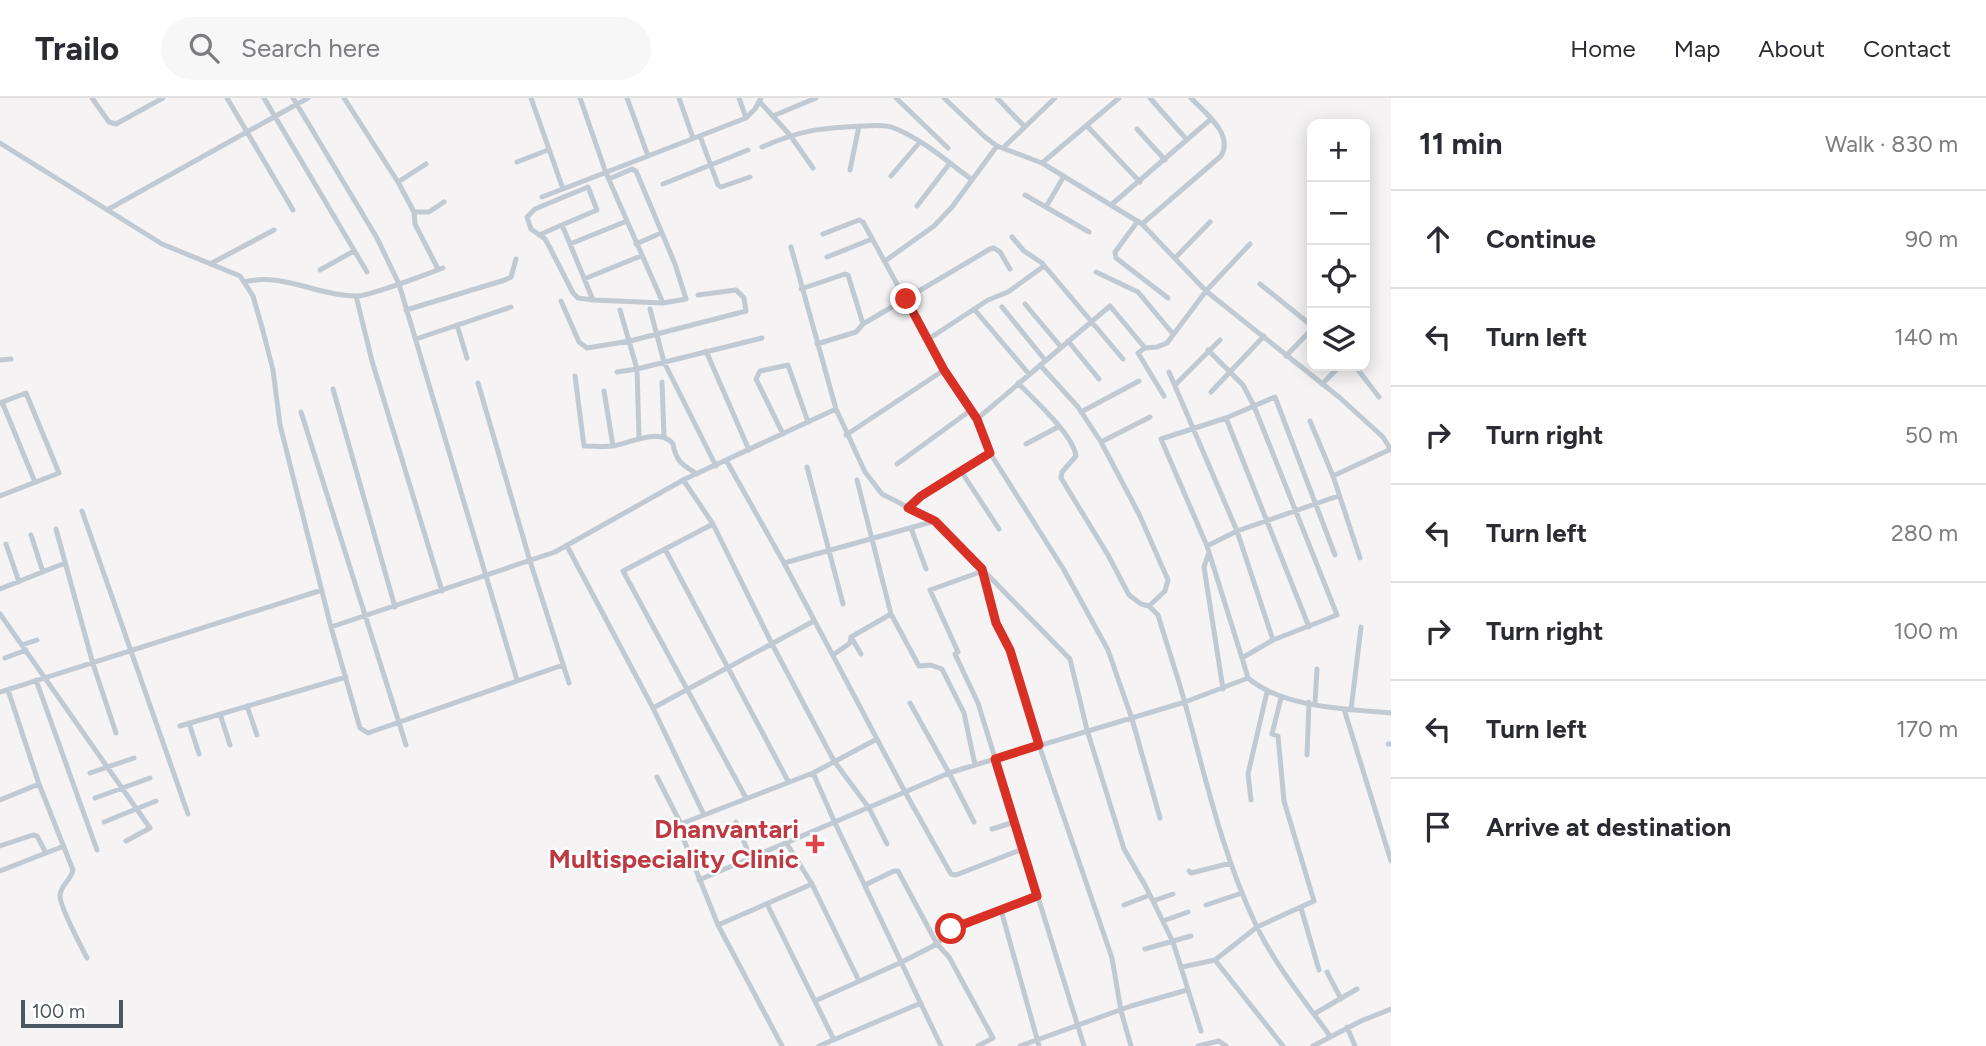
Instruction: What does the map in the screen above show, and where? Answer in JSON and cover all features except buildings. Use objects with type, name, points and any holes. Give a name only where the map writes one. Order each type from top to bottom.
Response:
[{"type":"street","points":[[92,98],[112,124],[163,98]]},
{"type":"street","points":[[145,98],[149,106]]},
{"type":"street","points":[[227,98],[293,210]]},
{"type":"street","points":[[264,98],[367,272]]},
{"type":"street","points":[[107,210],[248,132],[295,101],[308,98]]},
{"type":"street","points":[[244,282],[259,279],[281,281],[356,296],[440,269],[415,224],[414,212],[398,182],[344,98]]},
{"type":"street","points":[[531,98],[563,189]]},
{"type":"street","points":[[580,98],[607,176],[641,256]]},
{"type":"street","points":[[627,98],[648,156]]},
{"type":"street","points":[[679,98],[693,138]]},
{"type":"street","points":[[739,98],[746,118]]},
{"type":"street","points":[[773,116],[816,98]]},
{"type":"street","points":[[896,98],[948,148]]},
{"type":"street","points":[[944,98],[985,137],[1000,147],[1042,163],[1140,223],[1206,291],[1363,419],[1391,449],[1333,475]]},
{"type":"street","points":[[997,98],[1024,126]]},
{"type":"street","points":[[1042,163],[1119,98]]},
{"type":"street","points":[[1150,98],[1187,140]]},
{"type":"street","points":[[1168,298],[1116,258],[1115,252],[1140,223],[1221,156],[1226,144],[1218,127],[1191,98]]},
{"type":"street","points":[[885,261],[934,226],[1000,147],[1052,99]]},
{"type":"street","points":[[607,176],[648,156],[746,118],[760,100],[790,135],[813,168]]},
{"type":"street","points":[[295,101],[377,238],[398,283],[517,680]]},
{"type":"street","points":[[1111,205],[1211,119]]},
{"type":"street","points":[[762,147],[810,130],[859,126],[893,128],[971,179]]},
{"type":"street","points":[[850,170],[859,126]]},
{"type":"street","points":[[1087,126],[1140,182]]},
{"type":"street","points":[[1137,129],[1165,160]]},
{"type":"street","points":[[700,136],[718,185],[721,187],[751,177]]},
{"type":"street","points":[[0,143],[162,244],[240,276],[253,296],[273,370],[280,425],[331,627],[360,728],[364,732],[368,733],[563,666]]},
{"type":"street","points":[[891,176],[919,143]]},
{"type":"street","points":[[517,162],[548,150]]},
{"type":"street","points":[[663,184],[748,150]]},
{"type":"street","points":[[917,206],[950,163]]},
{"type":"street","points":[[398,182],[425,164]]},
{"type":"street","points":[[539,235],[597,210],[588,187],[530,213],[527,217],[528,223],[539,235],[545,239],[550,246],[573,293],[578,298],[593,300],[663,303],[686,299],[675,264],[636,171],[632,169],[542,197]]},
{"type":"street","points":[[1046,207],[1064,176]]},
{"type":"street","points":[[1025,195],[1089,232]]},
{"type":"street","points":[[414,212],[429,212],[444,202]]},
{"type":"street","points":[[823,234],[859,220],[863,222],[944,370],[977,419],[990,453],[1064,570],[1108,650],[1132,719],[1160,818]]},
{"type":"street","points":[[570,244],[626,221]]},
{"type":"street","points":[[1175,258],[1210,222]]},
{"type":"street","points":[[562,225],[593,300]]},
{"type":"street","points":[[210,264],[274,230]]},
{"type":"street","points":[[636,244],[661,233]]},
{"type":"street","points":[[1012,237],[1024,251],[1044,266],[1123,359]]},
{"type":"street","points":[[827,257],[872,239]]},
{"type":"street","points":[[1164,396],[1139,353],[1145,348],[1162,346],[1206,291],[1250,244]]},
{"type":"street","points":[[791,247],[836,409],[865,472],[882,494],[935,521],[1070,659],[1087,730],[1124,849],[1173,942],[1201,1031]]},
{"type":"street","points":[[817,344],[856,332],[863,324],[990,249],[1000,252],[1010,269]]},
{"type":"street","points":[[320,270],[354,251]]},
{"type":"street","points":[[584,279],[644,255],[663,303]]},
{"type":"street","points":[[406,310],[505,280],[511,277],[516,259]]},
{"type":"street","points":[[927,340],[988,300],[1008,292],[1044,266]]},
{"type":"street","points":[[1096,272],[1138,292],[1173,334]]},
{"type":"street","points":[[801,289],[848,275],[863,324]]},
{"type":"street","points":[[1260,284],[1307,324]]},
{"type":"street","points":[[561,301],[582,346],[594,349],[746,312],[744,298],[736,290],[698,295]]},
{"type":"street","points":[[356,296],[372,361],[442,591]]},
{"type":"street","points":[[1025,304],[1061,347]]},
{"type":"street","points":[[977,419],[1110,306],[1145,348]]},
{"type":"street","points":[[416,339],[511,307]]},
{"type":"street","points":[[1002,307],[1101,442],[1139,514],[1168,580],[1165,591],[1149,606]]},
{"type":"street","points":[[650,309],[664,362],[716,466]]},
{"type":"street","points":[[974,309],[1029,374]]},
{"type":"street","points":[[620,310],[637,369],[639,437]]},
{"type":"street","points":[[457,325],[467,358]]},
{"type":"street","points":[[1286,356],[1307,333]]},
{"type":"street","points":[[1211,392],[1264,336]]},
{"type":"street","points":[[617,372],[762,338]]},
{"type":"street","points":[[1176,384],[1220,340]]},
{"type":"street","points":[[1068,341],[1099,379]]},
{"type":"street","points":[[1208,350],[1243,385],[1254,406],[1337,615],[1273,640],[1242,659]]},
{"type":"street","points":[[706,351],[748,450]]},
{"type":"street","points":[[0,360],[11,359]]},
{"type":"street","points":[[783,434],[756,379],[760,371],[788,365],[808,422]]},
{"type":"street","points":[[846,435],[944,370]]},
{"type":"street","points":[[1322,384],[1335,371]]},
{"type":"street","points":[[1359,371],[1379,397]]},
{"type":"street","points":[[1169,372],[1237,531],[1273,640]]},
{"type":"street","points":[[575,376],[584,446],[613,446],[639,437],[664,437],[673,444],[679,463],[697,474]]},
{"type":"street","points":[[1081,412],[1139,381]]},
{"type":"street","points":[[662,382],[664,437]]},
{"type":"street","points":[[478,383],[569,683]]},
{"type":"street","points":[[1018,383],[1071,443],[1076,456],[1062,472],[1061,478],[1129,595],[1141,604],[1149,606],[1158,615],[1212,804],[1242,893],[1256,927],[1330,1035]]},
{"type":"street","points":[[333,389],[395,607]]},
{"type":"street","points":[[604,391],[613,446]]},
{"type":"street","points":[[0,495],[35,482],[59,473],[26,393],[1,403],[35,482]]},
{"type":"street","points":[[1335,555],[1275,397],[1226,418],[1161,439],[1208,549],[1248,678],[1267,692],[1281,698],[1391,713]]},
{"type":"street","points":[[331,627],[530,561],[567,546],[697,474],[836,409]]},
{"type":"street","points":[[897,464],[971,411]]},
{"type":"street","points":[[301,412],[406,745]]},
{"type":"street","points":[[1101,442],[1150,416]]},
{"type":"street","points":[[1226,418],[1309,627]]},
{"type":"street","points":[[1310,421],[1333,475],[1360,558]]},
{"type":"street","points":[[1026,444],[1058,427]]},
{"type":"street","points":[[908,508],[921,496],[990,453]]},
{"type":"street","points":[[726,460],[951,874],[956,875],[1023,849]]},
{"type":"street","points":[[807,467],[843,604]]},
{"type":"street","points":[[961,471],[999,529]]},
{"type":"street","points":[[857,480],[891,614],[919,666],[931,664],[942,669],[964,713],[975,765]]},
{"type":"street","points":[[684,481],[713,524],[772,644],[835,761],[869,808],[887,844]]},
{"type":"street","points":[[1223,689],[1203,566],[1208,549],[1237,531],[1338,496]]},
{"type":"street","points":[[82,511],[188,814]]},
{"type":"street","points":[[784,563],[935,521]]},
{"type":"street","points":[[713,524],[623,571],[746,798]]},
{"type":"street","points":[[911,528],[926,569]]},
{"type":"street","points":[[56,529],[93,664],[116,733]]},
{"type":"street","points":[[31,535],[43,572]]},
{"type":"street","points":[[6,544],[19,582]]},
{"type":"street","points":[[567,546],[653,708],[704,815]]},
{"type":"street","points":[[665,549],[788,781]]},
{"type":"street","points":[[0,589],[65,563]]},
{"type":"street","points":[[982,570],[996,623],[1010,650],[1039,745],[1112,958],[1121,1011],[1131,1046]]},
{"type":"street","points":[[982,570],[930,590],[978,703],[1083,1046]]},
{"type":"street","points":[[0,692],[322,590]]},
{"type":"street","points":[[0,614],[150,828],[126,841]]},
{"type":"street","points":[[851,637],[891,614]]},
{"type":"street","points":[[653,708],[814,621]]},
{"type":"street","points":[[1361,627],[1347,709],[1391,861]]},
{"type":"street","points":[[851,637],[861,654]]},
{"type":"street","points":[[833,655],[850,643],[851,637]]},
{"type":"street","points":[[5,658],[37,640]]},
{"type":"street","points":[[1307,755],[1317,669]]},
{"type":"street","points":[[180,726],[346,677]]},
{"type":"street","points":[[699,880],[949,773],[1087,730],[1132,719],[1248,678]]},
{"type":"street","points":[[36,680],[97,850]]},
{"type":"street","points":[[8,690],[38,784],[73,870],[71,878],[62,887],[60,898],[86,958]]},
{"type":"street","points":[[1251,800],[1248,774],[1267,692]]},
{"type":"street","points":[[1182,967],[1215,960],[1256,927],[1314,901],[1284,801],[1278,761],[1278,736],[1272,734],[1281,698]]},
{"type":"street","points":[[910,703],[974,822]]},
{"type":"street","points":[[247,706],[257,735]]},
{"type":"street","points":[[220,714],[230,745]]},
{"type":"street","points":[[189,723],[199,754]]},
{"type":"street","points":[[782,1046],[718,925],[678,825],[813,773],[877,739]]},
{"type":"street","points":[[90,772],[134,758]]},
{"type":"street","points":[[813,773],[942,1046]]},
{"type":"street","points":[[657,777],[681,824]]},
{"type":"street","points":[[95,799],[150,778]]},
{"type":"street","points":[[0,800],[38,784]]},
{"type":"street","points":[[104,822],[156,801]]},
{"type":"street","points":[[736,822],[751,859]]},
{"type":"street","points":[[992,829],[1014,822]]},
{"type":"street","points":[[0,846],[33,835],[37,836],[46,853]]},
{"type":"street","points":[[787,844],[812,884],[859,981]]},
{"type":"street","points":[[0,871],[64,846]]},
{"type":"street","points":[[1189,871],[1191,873],[1231,863]]},
{"type":"street","points":[[865,885],[894,871],[898,872],[998,1046]]},
{"type":"street","points":[[718,925],[812,884]]},
{"type":"street","points":[[1206,905],[1242,893]]},
{"type":"street","points":[[1124,905],[1173,894]]},
{"type":"street","points":[[815,1000],[937,944],[951,929],[1037,896]]},
{"type":"street","points":[[767,904],[834,1040]]},
{"type":"street","points":[[1301,908],[1319,970]]},
{"type":"street","points":[[1001,910],[1038,1043]]},
{"type":"street","points":[[1163,921],[1188,912]]},
{"type":"street","points":[[1145,949],[1191,936]]},
{"type":"street","points":[[1215,960],[1283,1046]]},
{"type":"street","points":[[1327,972],[1341,999]]},
{"type":"street","points":[[1314,1013],[1357,989]]},
{"type":"street","points":[[1020,1046],[1038,1043],[1121,1011],[1187,990]]},
{"type":"street","points":[[819,1046],[921,1003]]},
{"type":"street","points":[[1313,1046],[1330,1035],[1391,1009]]},
{"type":"street","points":[[1347,1027],[1355,1046]]},
{"type":"street","points":[[978,1046],[993,1038]]},
{"type":"street","points":[[1198,1046],[1219,1041],[1226,1046]]},
{"type":"place","name":"Dhanvantari Multispeciality Clinic","points":[[815,844]]},
{"type":"route","points":[[906,299],[944,370],[977,419],[990,453],[921,496],[908,508],[935,521],[982,569],[996,623],[1010,650],[1039,745],[995,759],[1037,896],[951,929]]}]
